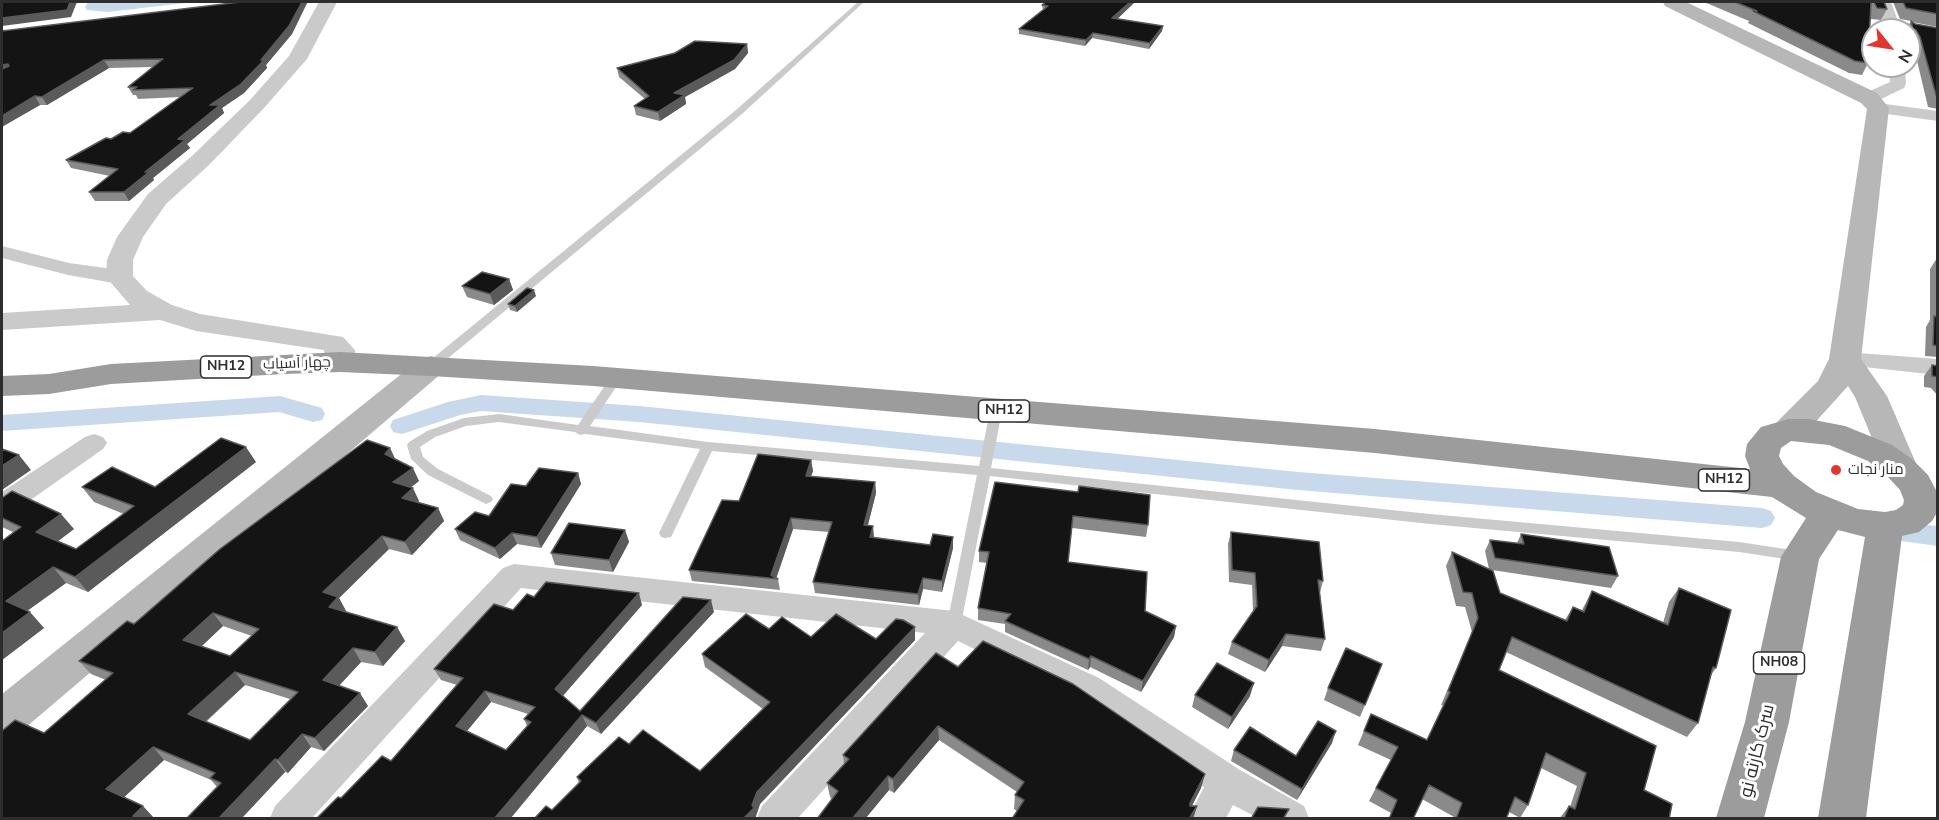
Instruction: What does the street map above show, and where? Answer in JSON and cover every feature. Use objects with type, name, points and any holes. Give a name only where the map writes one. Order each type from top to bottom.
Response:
[{"type":"highway","name":"NH12","points":[[340,362],[431,366],[609,387],[993,426],[1375,441],[1781,485]]},
{"type":"highway","name":"چهار آسیاب","points":[[2,386],[49,384],[111,374],[340,362]]},
{"type":"highway","name":"چهار آسیاب","points":[[2,365],[70,363],[111,374]]},
{"type":"highway","points":[[1842,819],[1914,517],[1922,500],[1915,484],[1915,474],[1857,442],[1809,430],[1789,430],[1773,435],[1764,444],[1762,456],[1768,470],[1781,485],[1803,501],[1829,514],[1858,523],[1914,517]]},
{"type":"highway","points":[[1668,474],[1762,456]]},
{"type":"highway","name":"سرک کارته نو","points":[[1740,819],[1767,722],[1800,556],[1829,514]]},
{"type":"main road","points":[[1672,2],[1874,103],[1845,358],[1832,386],[1789,430]]},
{"type":"main road","points":[[1845,358],[1871,396],[1915,474]]},
{"type":"main road","points":[[2,720],[431,366]]},
{"type":"street","points":[[328,2],[297,59],[257,104],[201,160],[157,199],[130,237],[120,260],[120,277],[137,297],[162,311],[196,322],[333,343],[340,350],[340,362]]},
{"type":"street","points":[[1884,2],[1890,18]]},
{"type":"street","points":[[1921,31],[1938,33]]},
{"type":"street","points":[[1874,103],[1898,84],[1898,78]]},
{"type":"street","points":[[1874,103],[1938,116]]},
{"type":"street","points":[[2,252],[68,269],[120,277]]},
{"type":"street","points":[[2,322],[162,311]]},
{"type":"street","points":[[1845,358],[1938,367]]},
{"type":"street","points":[[2,506],[94,443]]},
{"type":"street","points":[[288,819],[514,576],[954,624],[1087,687],[1227,782],[1291,819]]},
{"type":"street","points":[[775,819],[954,624]]},
{"type":"street","points":[[1206,819],[1227,782]]},
{"type":"lane","points":[[431,366],[739,111],[861,2]]},
{"type":"lane","points":[[580,430],[609,387]]},
{"type":"lane","points":[[486,499],[433,472],[417,459],[413,445],[431,435],[465,422],[499,418],[708,446],[983,469],[1430,519],[1739,547],[1800,556]]},
{"type":"lane","points":[[954,624],[993,426]]},
{"type":"lane","points":[[666,533],[708,446]]},
{"type":"water","points":[[88,2],[194,2],[108,12],[87,10],[85,7]]},
{"type":"building","points":[[2,2],[70,2],[67,10],[2,18]]},
{"type":"building","points":[[240,2],[302,2],[289,26],[261,60],[264,60],[241,84],[210,105],[220,105],[178,139],[185,140],[124,192],[89,192],[118,169],[66,160],[106,138],[111,139],[123,132],[130,133],[193,88],[133,90],[137,87],[128,87],[163,59],[104,60],[42,97],[35,96],[2,116],[2,69],[9,66],[8,64],[2,65],[2,31]]},
{"type":"building","points":[[1046,2],[1130,2],[1112,18],[1163,26],[1150,43],[1093,33],[1086,40],[1019,29],[1048,6],[1042,5]]},
{"type":"building","points":[[1735,2],[1871,2],[1870,18],[1861,18],[1861,62],[1753,11],[1757,11]]},
{"type":"building","points":[[1874,2],[1884,2],[1887,9],[1877,8]]},
{"type":"building","points":[[1903,2],[1938,2],[1938,14],[1906,8]]},
{"type":"building","points":[[1921,25],[1938,28],[1938,95],[1936,95],[1921,41]]},
{"type":"building","points":[[695,41],[747,44],[734,60],[674,93],[685,95],[658,112],[634,106],[649,96],[617,68],[675,53]]},
{"type":"building","points":[[482,272],[509,279],[490,294],[462,286]]},
{"type":"building","points":[[527,288],[534,290],[515,306],[508,304]]},
{"type":"building","points":[[1934,316],[1938,317],[1938,346],[1933,345]]},
{"type":"building","points":[[1932,365],[1938,366],[1938,377],[1932,376]]},
{"type":"building","points":[[221,438],[246,447],[75,577],[53,567],[6,601],[30,612],[2,633],[2,541],[21,527],[2,518],[2,498],[12,491],[61,514],[36,532],[76,549],[134,506],[82,487],[112,467],[155,487]]},
{"type":"building","points":[[367,440],[390,448],[385,454],[413,468],[393,482],[413,488],[402,498],[438,508],[405,542],[382,536],[323,592],[338,597],[329,607],[397,627],[375,652],[353,648],[323,680],[360,693],[315,738],[302,734],[218,819],[186,819],[221,783],[210,778],[215,773],[153,747],[106,789],[143,806],[133,816],[137,819],[2,819],[2,731],[15,720],[44,733],[113,673],[79,661],[127,621],[134,624],[220,549]],"holes":[[[213,613],[259,629],[230,656],[183,640]],[[235,672],[298,692],[250,740],[188,714]]]},
{"type":"building","points":[[2,449],[19,455],[2,466]]},
{"type":"building","points":[[758,454],[811,460],[806,476],[875,482],[864,525],[873,526],[870,537],[930,545],[933,534],[953,537],[942,581],[923,578],[918,594],[813,582],[832,522],[791,518],[771,575],[778,579],[689,570],[722,500],[739,501]]},
{"type":"building","points":[[539,468],[578,473],[537,537],[512,533],[495,548],[455,529],[475,512],[489,516],[511,484],[526,486]]},
{"type":"building","points":[[995,482],[1078,492],[1079,486],[1150,495],[1148,525],[1073,516],[1068,562],[1147,572],[1145,611],[1176,626],[1143,681],[1091,656],[1089,659],[1005,621],[1011,614],[978,608],[989,552],[979,551]]},
{"type":"building","points":[[569,523],[625,530],[609,560],[551,553]]},
{"type":"building","points":[[1231,532],[1319,542],[1323,581],[1318,580],[1325,639],[1286,634],[1269,660],[1232,642],[1257,606],[1255,573],[1232,570]]},
{"type":"building","points":[[1521,534],[1609,547],[1618,576],[1495,558],[1490,540],[1524,544]]},
{"type":"building","points":[[1452,552],[1493,571],[1500,593],[1567,621],[1573,607],[1584,612],[1592,591],[1668,625],[1679,588],[1731,610],[1716,668],[1713,667],[1698,723],[1512,637],[1499,670],[1656,746],[1644,790],[1672,804],[1669,819],[1564,819],[1569,806],[1575,809],[1586,773],[1546,753],[1528,805],[1515,797],[1506,819],[1456,819],[1462,803],[1429,785],[1413,819],[1389,819],[1397,800],[1376,788],[1398,747],[1364,731],[1371,714],[1427,740],[1450,692],[1448,691],[1478,618],[1472,593],[1463,592]]},
{"type":"building","points":[[546,582],[639,593],[555,689],[580,711],[683,597],[711,600],[596,723],[582,715],[494,819],[320,819],[318,817],[338,797],[341,798],[382,756],[391,761],[463,678],[434,669],[494,604],[513,610],[527,594],[534,597]],"holes":[[[485,691],[535,707],[524,719],[531,722],[506,750],[456,726]]]},
{"type":"building","points":[[746,614],[769,629],[782,617],[811,637],[836,614],[876,639],[896,619],[915,627],[757,792],[752,805],[754,808],[743,819],[534,819],[546,806],[552,810],[581,781],[577,777],[619,737],[629,744],[643,730],[700,771],[770,702],[702,654]]},
{"type":"building","points":[[983,641],[1073,684],[1205,774],[1190,803],[1190,806],[1197,806],[1189,819],[1012,819],[1024,800],[1015,795],[1024,782],[938,726],[893,779],[888,776],[852,819],[817,819],[838,791],[827,783],[849,759],[843,755],[936,653],[958,667]]},
{"type":"building","points":[[1346,648],[1382,664],[1365,705],[1328,688]]},
{"type":"building","points":[[1217,663],[1254,683],[1232,717],[1195,695]]},
{"type":"building","points":[[1318,721],[1336,731],[1302,789],[1234,750],[1250,727],[1296,756]]},
{"type":"building","points":[[1258,807],[1289,809],[1283,819],[1251,819]]},
{"type":"waterway","points":[[402,426],[456,408],[481,403],[639,414],[1298,481],[1762,518]]},
{"type":"waterway","points":[[2,423],[280,404],[313,414]]},
{"type":"waterway","points":[[1904,533],[1938,536]]},
{"type":"place","name":"منار نجات","points":[[1836,470]]}]
